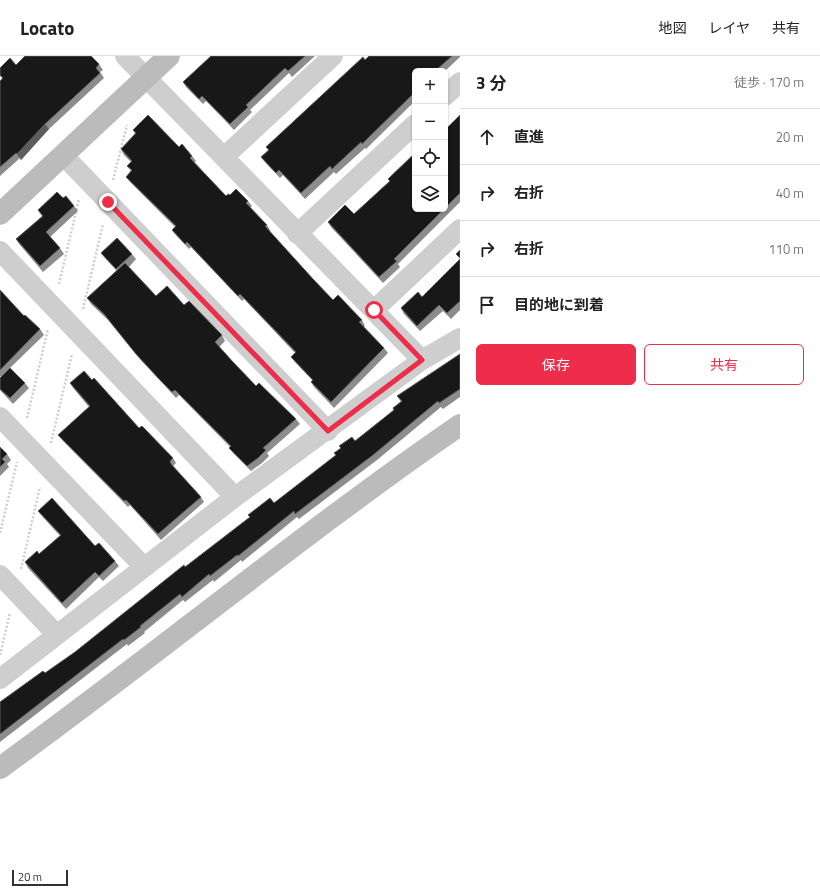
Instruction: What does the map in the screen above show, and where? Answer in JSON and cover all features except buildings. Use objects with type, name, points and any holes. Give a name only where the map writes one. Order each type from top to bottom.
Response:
[{"type":"street","points":[[125,56],[297,234],[422,360]]},
{"type":"street","points":[[0,214],[169,56]]},
{"type":"street","points":[[224,157],[333,56]]},
{"type":"street","points":[[448,93],[460,82]]},
{"type":"street","points":[[297,234],[412,127]]},
{"type":"street","points":[[63,155],[328,431]]},
{"type":"street","points":[[374,310],[460,229]]},
{"type":"street","points":[[0,251],[235,497]]},
{"type":"street","points":[[0,679],[235,497],[328,431],[422,360],[460,338]]},
{"type":"street","points":[[0,417],[144,567]]},
{"type":"street","points":[[0,768],[81,709],[395,469],[460,425]]},
{"type":"street","points":[[0,575],[57,635]]},
{"type":"path","points":[[0,655],[128,118]]},
{"type":"path","points":[[0,533],[84,177]]},
{"type":"route","points":[[108,202],[328,431],[422,360],[374,310]]}]
